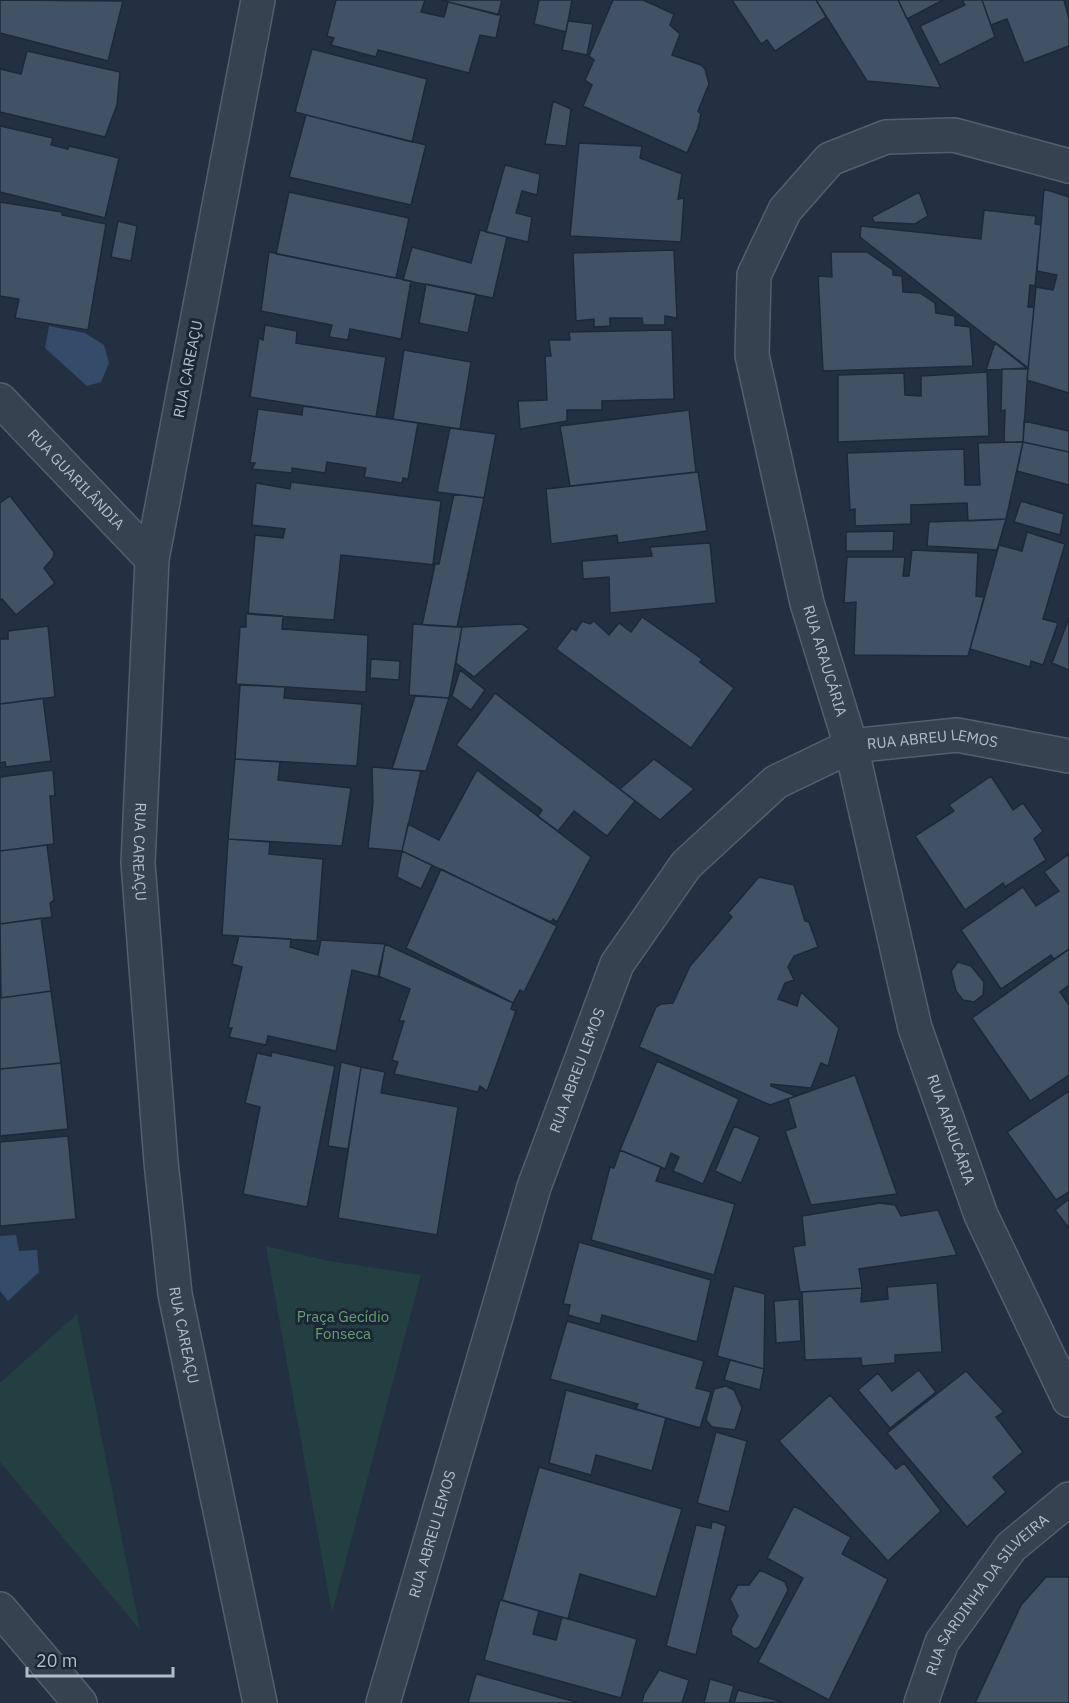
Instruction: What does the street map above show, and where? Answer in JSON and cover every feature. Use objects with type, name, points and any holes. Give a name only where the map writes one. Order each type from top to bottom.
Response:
[{"type":"street","name":"RUA CAREAÇU","points":[[258,0],[153,559],[138,863],[161,1162],[175,1294],[260,1703]]},
{"type":"street","name":"RUA ARAUCÁRIA","points":[[1069,166],[954,135],[886,137],[830,159],[785,210],[754,275],[752,356],[807,603],[851,746],[915,1028],[981,1215],[1069,1401]]},
{"type":"street","name":"RUA GUARILÂNDIA","points":[[0,400],[153,559]]},
{"type":"street","name":"RUA ABREU LEMOS","points":[[383,1703],[534,1187],[616,964],[686,865],[776,782],[851,746],[957,735],[1069,756]]},
{"type":"street","name":"RUA SARDINHA DA SILVEIRA","points":[[921,1703],[942,1642],[1004,1556],[1011,1547],[1069,1499]]},
{"type":"street","points":[[0,1609],[80,1703]]},
{"type":"green space","name":"Praça Gecídio Fonseca","points":[[266,1246],[329,1261],[421,1275],[332,1613]]},
{"type":"green space","points":[[77,1314],[140,1630],[0,1462],[0,1383]]},
{"type":"water","points":[[49,326],[85,333],[104,345],[109,363],[101,382],[87,386],[45,348]]},
{"type":"water","points":[[16,1235],[19,1251],[37,1250],[39,1272],[8,1301],[0,1291],[0,1236]]},
{"type":"building","points":[[0,0],[123,1],[108,61],[0,33]]},
{"type":"building","points":[[336,0],[425,0],[421,12],[444,17],[448,2],[501,15],[496,38],[480,35],[469,73],[378,50],[376,57],[331,45],[334,38],[327,36]]},
{"type":"building","points":[[441,0],[502,0],[498,15]]},
{"type":"building","points":[[539,0],[572,0],[566,32],[534,24]]},
{"type":"building","points":[[613,0],[643,0],[674,14],[670,25],[680,34],[672,55],[701,65],[705,69],[709,84],[698,111],[701,114],[698,128],[687,153],[583,106],[592,85],[585,80],[594,60],[589,56]]},
{"type":"building","points":[[732,0],[816,0],[826,17],[775,51],[767,40],[761,44]]},
{"type":"building","points":[[816,0],[898,0],[941,88],[867,81]]},
{"type":"building","points":[[898,0],[943,0],[907,19]]},
{"type":"building","points":[[962,0],[982,0],[995,37],[940,65],[920,26],[965,5]]},
{"type":"building","points":[[982,0],[1064,0],[1069,19],[1069,46],[1024,63],[1007,19],[991,25]]},
{"type":"building","points":[[568,21],[593,24],[587,55],[562,50]]},
{"type":"building","points":[[312,49],[427,79],[412,142],[295,112]]},
{"type":"building","points":[[27,51],[120,72],[117,105],[105,137],[0,112],[0,69],[21,74]]},
{"type":"building","points":[[553,101],[571,109],[566,146],[545,144]]},
{"type":"building","points":[[306,115],[426,145],[411,205],[289,177]]},
{"type":"building","points":[[0,126],[53,138],[51,145],[68,149],[69,146],[119,158],[105,218],[0,192]]},
{"type":"building","points":[[579,143],[642,146],[640,158],[682,174],[678,199],[684,198],[681,242],[570,236]]},
{"type":"building","points":[[505,165],[540,174],[537,195],[522,191],[516,213],[532,217],[528,242],[486,232]]},
{"type":"building","points":[[1044,189],[1069,197],[1069,393],[1027,380],[1036,287],[1053,290],[1057,275],[1037,271]]},
{"type":"building","points":[[289,192],[409,218],[396,278],[276,254]]},
{"type":"building","points":[[919,192],[928,216],[915,224],[874,222],[872,217]]},
{"type":"building","points":[[0,202],[62,212],[62,215],[106,224],[88,330],[15,318],[19,299],[0,296]]},
{"type":"building","points":[[984,210],[1036,216],[1035,224],[1041,225],[1035,286],[1030,285],[1028,307],[1034,307],[1028,369],[860,237],[861,226],[981,239]]},
{"type":"building","points":[[118,221],[137,226],[131,261],[111,257]]},
{"type":"building","points":[[480,230],[507,237],[493,298],[403,280],[412,247],[471,263]]},
{"type":"building","points":[[674,250],[677,318],[665,316],[665,325],[643,325],[642,318],[610,318],[610,326],[594,327],[594,319],[576,321],[573,253]]},
{"type":"building","points":[[269,252],[411,281],[401,339],[350,329],[348,340],[329,337],[332,325],[261,311]]},
{"type":"building","points":[[831,252],[867,252],[893,270],[893,275],[902,276],[903,292],[920,293],[935,303],[936,313],[955,316],[955,325],[970,327],[973,366],[823,371],[818,276],[832,277]]},
{"type":"building","points":[[426,284],[476,294],[468,333],[419,323]]},
{"type":"building","points":[[265,325],[297,331],[296,343],[386,357],[376,417],[250,397],[259,338],[263,340]]},
{"type":"building","points":[[672,330],[674,399],[602,401],[602,410],[567,410],[567,421],[520,429],[518,401],[547,400],[545,356],[551,356],[549,340],[570,340],[569,332]]},
{"type":"building","points":[[995,342],[1028,368],[986,370]]},
{"type":"building","points":[[404,350],[471,362],[460,429],[393,419]]},
{"type":"building","points":[[1002,369],[1028,369],[1023,442],[1004,442],[1005,410],[1001,411]]},
{"type":"building","points":[[987,372],[989,436],[838,442],[838,375],[904,373],[905,395],[921,396],[921,376]]},
{"type":"building","points":[[303,406],[418,423],[408,479],[403,478],[402,483],[364,477],[366,468],[327,462],[325,473],[292,468],[292,473],[252,469],[255,463],[250,463],[258,409],[302,415]]},
{"type":"building","points":[[689,410],[696,472],[570,486],[560,426]]},
{"type":"building","points":[[1024,421],[1069,431],[1069,452],[1023,442]]},
{"type":"building","points":[[450,428],[496,434],[484,498],[437,492]]},
{"type":"building","points":[[1023,442],[1006,519],[968,521],[967,503],[911,505],[911,524],[855,526],[855,509],[850,510],[847,453],[964,449],[965,485],[980,485],[978,443]]},
{"type":"building","points":[[1023,442],[1069,452],[1069,485],[1017,471]]},
{"type":"building","points":[[698,472],[707,531],[618,543],[617,535],[551,544],[546,489]]},
{"type":"building","points":[[291,482],[441,501],[433,564],[439,564],[454,494],[484,498],[457,627],[422,625],[435,565],[341,555],[334,620],[248,614],[255,535],[283,538],[285,529],[252,525],[256,483],[290,489]]},
{"type":"building","points":[[10,496],[54,552],[53,558],[44,568],[55,583],[16,615],[2,599],[0,600],[0,503]]},
{"type":"building","points":[[1021,501],[1064,514],[1060,535],[1014,522]]},
{"type":"building","points":[[1006,519],[997,550],[927,546],[929,522]]},
{"type":"building","points":[[894,531],[893,551],[846,551],[846,532]]},
{"type":"building","points":[[1027,532],[1065,544],[1043,619],[1058,623],[1043,665],[1031,661],[1030,667],[970,649],[999,545],[1022,551]]},
{"type":"building","points":[[710,543],[716,603],[610,613],[609,577],[583,579],[582,561],[652,556],[650,547]]},
{"type":"building","points":[[912,550],[978,553],[976,596],[984,597],[968,656],[854,655],[856,602],[844,603],[847,557],[905,557],[903,576],[909,576]]},
{"type":"building","points":[[246,613],[283,616],[282,629],[368,635],[366,692],[236,684],[240,627],[246,627]]},
{"type":"building","points":[[642,617],[702,659],[700,662],[734,688],[691,748],[556,649],[572,628],[576,631],[582,621],[590,624],[594,621],[609,635],[619,623],[631,632]]},
{"type":"building","points":[[1069,618],[1069,670],[1052,663]]},
{"type":"building","points":[[413,624],[462,627],[449,698],[409,695]]},
{"type":"building","points":[[522,624],[529,629],[474,677],[456,663],[462,627]]},
{"type":"building","points":[[48,626],[55,697],[0,704],[0,639],[8,639],[8,631]]},
{"type":"building","points":[[371,659],[400,661],[399,680],[370,678]]},
{"type":"building","points":[[460,670],[485,690],[471,710],[452,696]]},
{"type":"building","points":[[240,685],[285,687],[284,698],[362,704],[357,766],[235,759]]},
{"type":"building","points":[[495,693],[635,801],[607,836],[574,811],[558,831],[538,816],[542,810],[456,745]]},
{"type":"building","points":[[415,696],[449,698],[426,771],[392,769]]},
{"type":"building","points":[[43,698],[51,761],[6,767],[5,762],[0,763],[0,704]]},
{"type":"building","points":[[235,759],[280,762],[278,780],[351,788],[342,846],[228,839]]},
{"type":"building","points":[[654,759],[694,789],[660,820],[620,789]]},
{"type":"building","points":[[372,767],[421,771],[402,851],[368,848],[373,802]]},
{"type":"building","points":[[53,770],[55,796],[50,796],[54,844],[0,851],[0,777]]},
{"type":"building","points":[[477,770],[591,857],[557,922],[553,919],[551,922],[402,851],[408,824],[439,840]]},
{"type":"building","points":[[991,776],[1013,810],[1023,803],[1043,831],[1034,839],[1046,860],[1005,887],[1003,883],[965,910],[915,836],[954,811],[949,805]]},
{"type":"building","points":[[228,839],[270,842],[269,854],[323,859],[317,941],[222,935]]},
{"type":"building","points":[[47,845],[54,900],[50,903],[52,917],[0,924],[0,851]]},
{"type":"building","points":[[402,851],[432,865],[421,889],[397,877]]},
{"type":"building","points":[[1069,854],[1069,949],[1054,959],[1051,955],[1001,989],[961,930],[1023,887],[1036,906],[1059,891],[1044,872]]},
{"type":"building","points":[[441,869],[557,926],[524,992],[520,990],[513,1003],[406,948]]},
{"type":"building","points":[[759,877],[794,885],[805,921],[809,922],[818,947],[794,956],[788,967],[794,980],[785,983],[778,999],[797,1006],[801,992],[839,1028],[828,1066],[821,1063],[811,1088],[771,1084],[771,1086],[796,1096],[770,1105],[639,1047],[656,1007],[673,1003],[690,966],[732,917],[728,913]]},
{"type":"building","points":[[41,918],[51,991],[1,998],[0,924]]},
{"type":"building","points":[[239,936],[291,939],[290,947],[318,955],[321,940],[385,944],[379,977],[352,970],[336,1051],[268,1036],[266,1045],[229,1037],[232,1028],[228,1028],[242,967],[232,964]]},
{"type":"building","points":[[385,944],[513,1003],[511,1009],[516,1011],[487,1091],[480,1086],[478,1092],[394,1074],[398,1062],[392,1060],[404,1021],[399,1021],[410,989],[378,976]]},
{"type":"building","points":[[1069,949],[1069,985],[1060,992],[1069,1005],[1069,1075],[1030,1101],[972,1018]]},
{"type":"building","points":[[958,962],[971,966],[984,982],[983,995],[974,1002],[963,1000],[956,991],[951,971]]},
{"type":"building","points":[[51,991],[61,1063],[0,1069],[0,998]]},
{"type":"building","points":[[272,1052],[335,1066],[307,1207],[243,1194],[260,1107],[245,1103],[257,1053],[271,1056]]},
{"type":"building","points":[[657,1061],[739,1099],[703,1184],[673,1171],[679,1157],[671,1153],[665,1169],[620,1150]]},
{"type":"building","points":[[341,1062],[361,1067],[348,1149],[328,1146]]},
{"type":"building","points":[[61,1063],[68,1129],[0,1136],[0,1069]]},
{"type":"building","points":[[361,1067],[385,1072],[381,1093],[458,1107],[437,1235],[338,1218]]},
{"type":"building","points":[[855,1075],[897,1194],[811,1205],[785,1131],[796,1127],[788,1099]]},
{"type":"building","points":[[1069,1091],[1069,1192],[1056,1200],[1007,1132]]},
{"type":"building","points":[[734,1126],[760,1137],[741,1183],[715,1171]]},
{"type":"building","points":[[68,1136],[76,1219],[0,1226],[0,1142]]},
{"type":"building","points":[[620,1150],[661,1167],[656,1181],[735,1204],[714,1275],[591,1240],[610,1167],[614,1168]]},
{"type":"building","points":[[1069,1199],[1069,1228],[1055,1210]]},
{"type":"building","points":[[880,1203],[895,1205],[901,1216],[938,1210],[957,1255],[859,1269],[862,1288],[800,1292],[793,1247],[805,1245],[802,1216]]},
{"type":"building","points":[[579,1242],[711,1280],[697,1342],[602,1315],[600,1324],[568,1315],[570,1305],[563,1304]]},
{"type":"building","points":[[937,1283],[942,1352],[895,1355],[895,1363],[862,1366],[861,1358],[805,1360],[802,1292],[862,1288],[861,1302],[888,1299],[887,1287]]},
{"type":"building","points":[[734,1286],[765,1294],[764,1369],[717,1356]]},
{"type":"building","points":[[799,1299],[801,1341],[776,1343],[774,1301]]},
{"type":"building","points":[[567,1321],[704,1361],[696,1388],[711,1392],[700,1428],[636,1409],[638,1404],[550,1379]]},
{"type":"building","points":[[730,1360],[764,1369],[760,1390],[724,1380]]},
{"type":"building","points":[[919,1370],[936,1392],[890,1428],[858,1390],[878,1373],[892,1391]]},
{"type":"building","points":[[966,1371],[1004,1412],[996,1417],[1023,1452],[993,1477],[1006,1492],[967,1527],[887,1433]]},
{"type":"building","points":[[726,1386],[734,1390],[742,1408],[735,1430],[712,1427],[706,1420],[714,1389]]},
{"type":"building","points":[[566,1390],[666,1418],[652,1471],[596,1455],[591,1475],[549,1463]]},
{"type":"building","points":[[830,1395],[896,1469],[904,1463],[941,1511],[888,1561],[779,1441]]},
{"type":"building","points":[[716,1432],[747,1441],[729,1512],[697,1503]]},
{"type":"building","points":[[539,1467],[682,1509],[656,1597],[580,1574],[568,1619],[502,1600]]},
{"type":"building","points":[[794,1506],[851,1537],[842,1554],[888,1579],[829,1700],[758,1662],[803,1578],[767,1558]]},
{"type":"building","points":[[712,1521],[726,1526],[696,1655],[666,1646],[696,1525],[711,1528]]},
{"type":"building","points":[[760,1570],[785,1582],[788,1590],[759,1647],[755,1649],[732,1635],[731,1629],[738,1616],[730,1599],[738,1585],[749,1585]]},
{"type":"building","points":[[1046,1577],[1069,1577],[1069,1703],[975,1703],[1021,1605]]},
{"type":"building","points":[[500,1600],[539,1611],[533,1634],[556,1640],[562,1617],[637,1639],[621,1698],[484,1660]]},
{"type":"building","points":[[659,1670],[689,1680],[682,1703],[642,1703],[644,1694]]},
{"type":"building","points":[[476,1674],[579,1703],[468,1703]]},
{"type":"building","points":[[710,1679],[734,1686],[729,1703],[704,1703]]},
{"type":"building","points":[[738,1690],[783,1702],[734,1703]]}]
